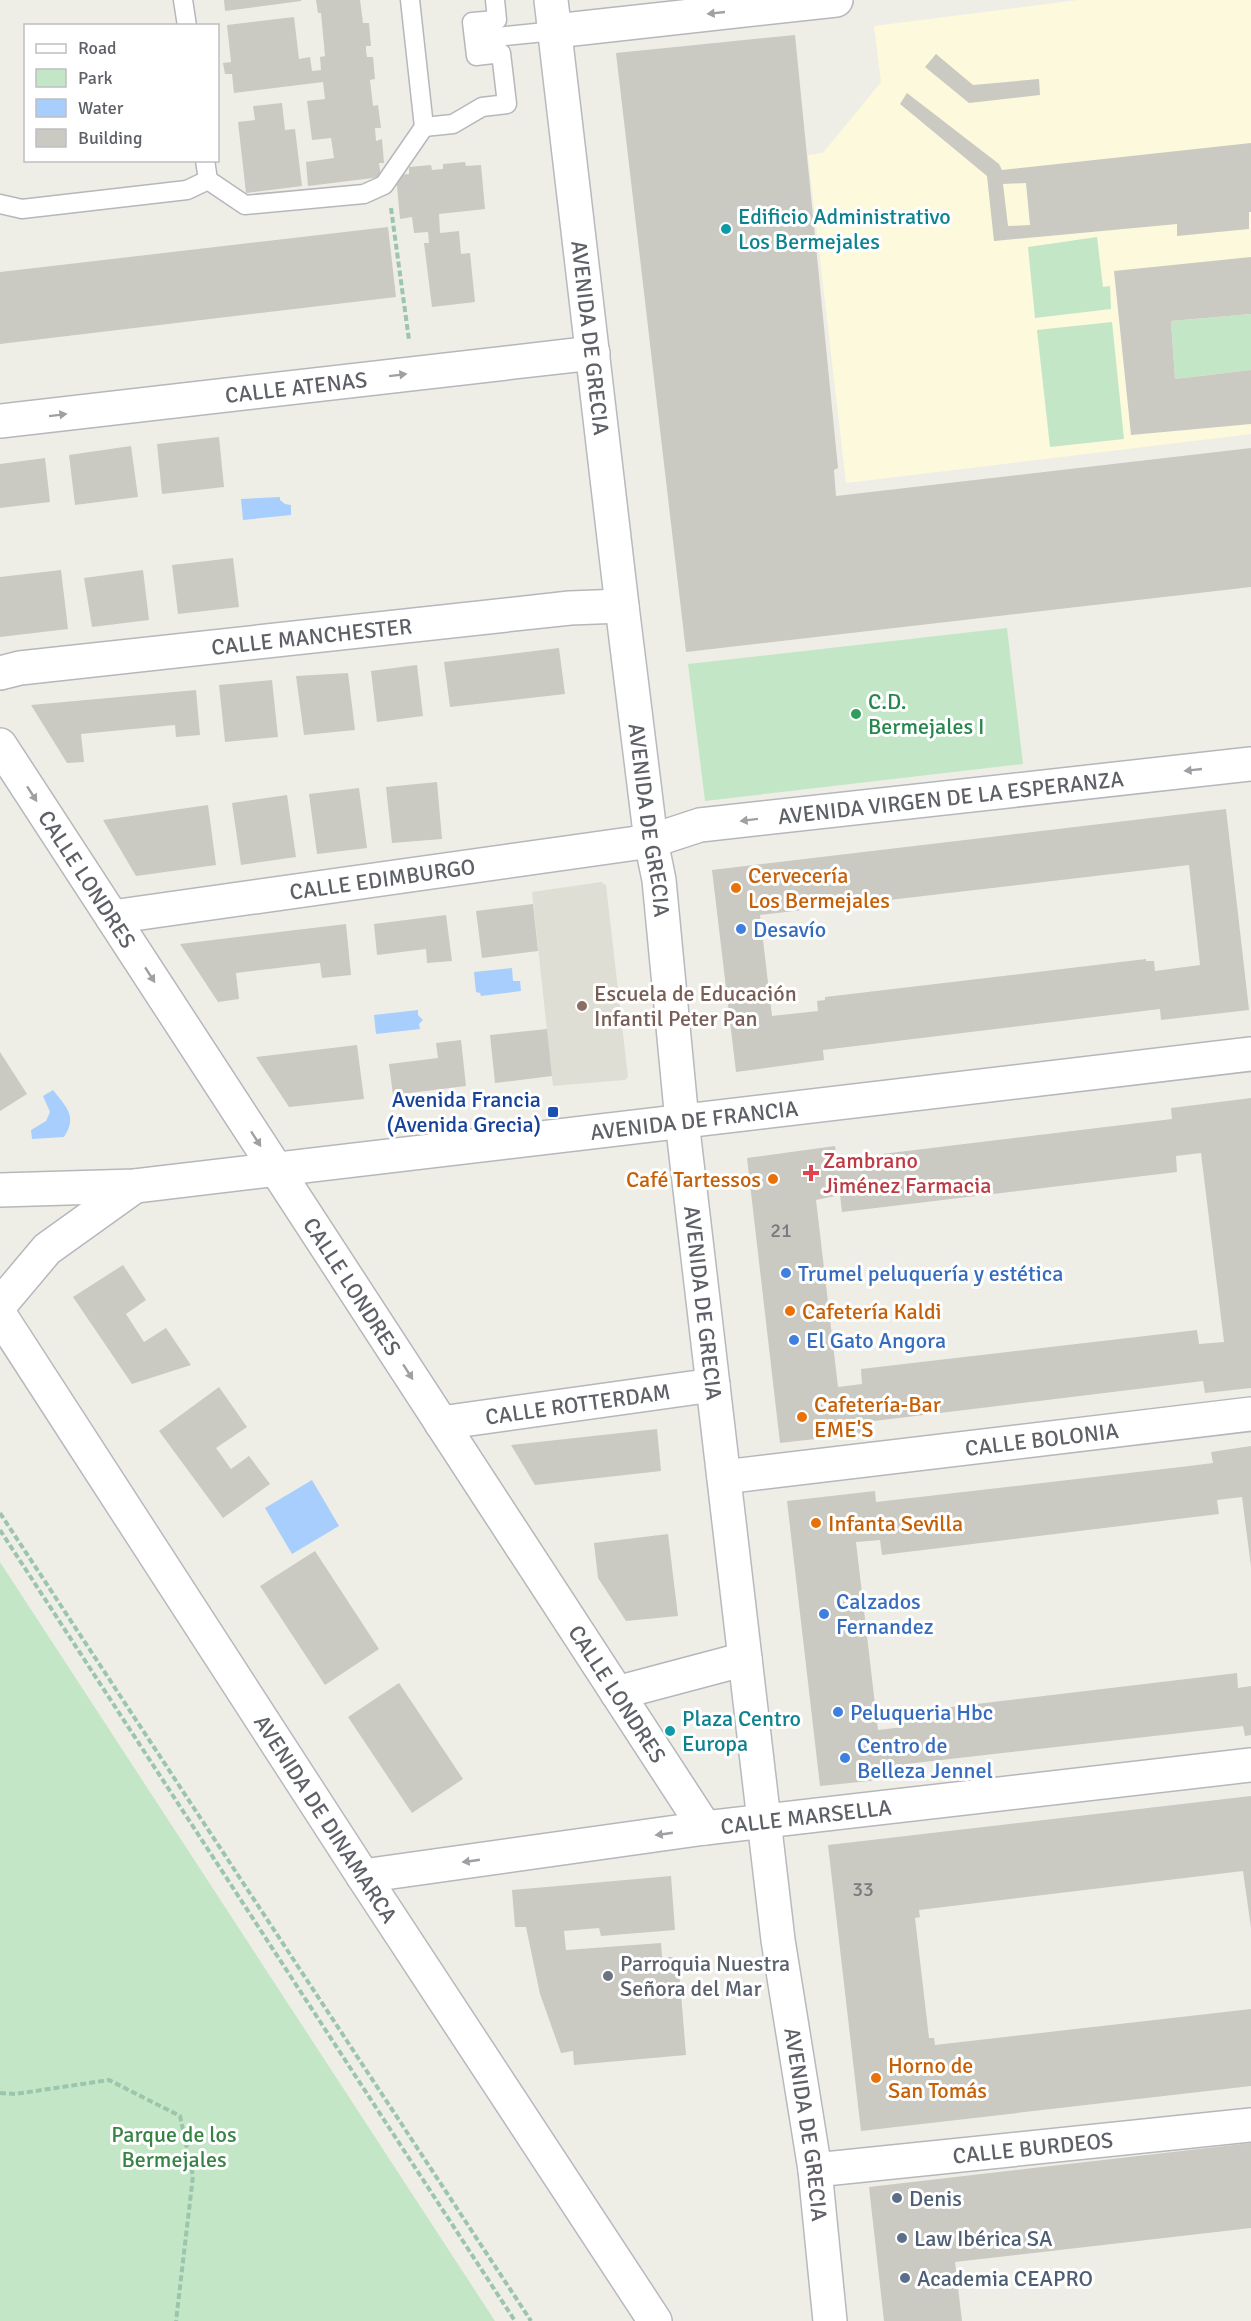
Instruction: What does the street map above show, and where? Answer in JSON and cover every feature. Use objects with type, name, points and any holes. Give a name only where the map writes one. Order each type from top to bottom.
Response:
[{"type":"street","points":[[553,15],[836,0]]},
{"type":"street","name":"AVENIDA DE GRECIA","points":[[553,15],[622,606],[651,841],[659,880],[682,1121],[778,1940],[814,2170],[830,2321]]},
{"type":"street","name":"CALLE ATENAS","points":[[0,421],[592,353]]},
{"type":"street","name":"CALLE MANCHESTER","points":[[0,673],[21,668],[512,614],[622,606]]},
{"type":"street","name":"CALLE LONDRES","points":[[0,745],[705,1828]]},
{"type":"street","name":"AVENIDA VIRGEN DE LA ESPERANZA","points":[[651,841],[700,825],[1251,764]]},
{"type":"street","name":"CALLE EDIMBURGO","points":[[112,917],[651,841]]},
{"type":"street","name":"AVENIDA DE FRANCIA","points":[[0,1190],[135,1186],[1251,1054]]},
{"type":"street","points":[[0,1305],[47,1249],[135,1186]]},
{"type":"street","points":[[34,1189],[51,1201],[59,1223],[47,1249]]},
{"type":"street","name":"AVENIDA DE DINAMARCA","points":[[0,1315],[363,1876],[655,2321]]},
{"type":"street","name":"CALLE ROTTERDAM","points":[[441,1423],[713,1385]]},
{"type":"street","name":"CALLE BOLONIA","points":[[724,1477],[1251,1414]]},
{"type":"street","points":[[617,1693],[745,1659]]},
{"type":"street","name":"CALLE MARSELLA","points":[[363,1876],[705,1828],[1251,1765]]},
{"type":"street","name":"CALLE BURDEOS","points":[[814,2170],[1251,2125]]},
{"type":"lane","points":[[183,0],[187,24]]},
{"type":"lane","points":[[205,162],[208,180],[245,205],[364,194],[384,185],[424,128],[410,0]]},
{"type":"lane","points":[[424,128],[453,124],[482,108],[507,104],[501,53],[476,56],[472,22],[497,20],[495,0]]},
{"type":"lane","points":[[475,39],[553,15]]},
{"type":"lane","points":[[0,204],[22,209],[93,201],[187,190],[208,180]]},
{"type":"path","points":[[387,179],[413,374]]},
{"type":"path","points":[[0,1513],[531,2321]]},
{"type":"path","points":[[0,1530],[515,2321]]},
{"type":"path","points":[[0,2093],[15,2094],[109,2080],[180,2116],[193,2176],[177,2321]]},
{"type":"shaded area","points":[[1078,0],[1251,0],[1251,434],[846,483],[808,155],[823,153],[881,82],[874,26]]},
{"type":"shaded area","name":"Escuela de Educación Infantil Peter Pan","points":[[601,882],[606,885],[628,1077],[625,1080],[553,1086],[532,892]]},
{"type":"green space","points":[[1097,237],[1103,287],[1110,286],[1111,309],[1035,318],[1028,247]]},
{"type":"green space","points":[[1251,314],[1251,370],[1175,379],[1171,321]]},
{"type":"green space","points":[[1112,322],[1124,439],[1050,447],[1037,330]]},
{"type":"green space","name":"C.D. Bermejales I","points":[[1007,628],[1023,764],[705,801],[688,664]]},
{"type":"green space","name":"Parque de los Bermejales","points":[[0,1562],[495,2321],[0,2321]]},
{"type":"water","points":[[280,497],[285,504],[291,505],[291,515],[243,520],[241,499]]},
{"type":"water","points":[[512,968],[513,981],[520,981],[521,991],[481,996],[476,992],[474,972]]},
{"type":"water","points":[[418,1010],[418,1015],[423,1020],[419,1024],[420,1029],[376,1034],[374,1015]]},
{"type":"water","points":[[53,1090],[69,1112],[68,1130],[64,1137],[32,1139],[31,1130],[46,1121],[50,1112],[43,1096]]},
{"type":"water","points":[[312,1480],[339,1526],[292,1554],[265,1508]]},
{"type":"building","points":[[224,0],[301,0],[301,1],[225,11]]},
{"type":"building","points":[[316,0],[360,0],[363,23],[369,23],[371,46],[366,46],[366,51],[367,57],[373,57],[375,79],[370,80],[373,106],[378,105],[381,128],[375,128],[376,141],[382,139],[384,163],[379,163],[381,177],[308,186],[306,162],[334,158],[331,138],[312,140],[307,101],[325,99],[323,82],[234,93],[232,74],[225,74],[223,63],[231,62],[227,25],[294,17],[299,59],[310,57],[312,71],[321,70],[320,57],[325,56],[321,13],[318,13]]},
{"type":"building","name":"Edificio Administrativo Los Bermejales","points":[[795,35],[838,468],[834,470],[836,496],[1251,448],[1251,587],[686,652],[616,53]]},
{"type":"building","points":[[936,54],[973,85],[1039,79],[1040,95],[969,103],[925,67]]},
{"type":"building","points":[[907,93],[999,164],[1002,170],[1251,143],[1249,229],[1177,236],[1177,224],[994,241],[987,176],[900,104]],"holes":[[[1026,183],[1030,225],[1008,226],[1003,184]]]},
{"type":"building","points":[[282,103],[285,130],[295,129],[302,186],[246,193],[238,122],[255,120],[253,106]]},
{"type":"building","points":[[465,162],[466,166],[481,165],[485,209],[439,214],[440,233],[459,231],[461,254],[470,253],[475,302],[432,307],[424,243],[429,243],[428,232],[414,233],[412,217],[400,219],[396,175],[409,174],[409,167],[431,165],[432,170],[443,169],[443,164]]},
{"type":"building","points":[[388,227],[396,297],[0,344],[0,272]]},
{"type":"building","points":[[1251,257],[1251,314],[1171,321],[1175,379],[1251,370],[1251,424],[1131,435],[1114,271]]},
{"type":"building","points":[[219,437],[224,487],[162,494],[157,444]]},
{"type":"building","points":[[131,446],[138,497],[75,505],[69,455]]},
{"type":"building","points":[[45,458],[50,502],[0,508],[0,464]]},
{"type":"building","points":[[233,558],[239,607],[178,614],[172,565]]},
{"type":"building","points":[[61,570],[68,629],[0,637],[0,577]]},
{"type":"building","points":[[143,570],[149,620],[92,627],[84,578]]},
{"type":"building","points":[[559,648],[565,694],[450,707],[444,662]]},
{"type":"building","points":[[417,665],[423,716],[377,722],[371,671]]},
{"type":"building","points":[[348,673],[355,730],[304,735],[296,676]]},
{"type":"building","points":[[272,680],[278,737],[225,742],[219,685]]},
{"type":"building","points":[[196,690],[200,735],[176,737],[175,725],[81,734],[84,762],[67,763],[31,705]]},
{"type":"building","points":[[437,782],[442,839],[392,843],[386,787]]},
{"type":"building","points":[[359,788],[367,848],[317,854],[309,794]]},
{"type":"building","points":[[287,795],[296,857],[241,865],[232,803]]},
{"type":"building","points":[[208,805],[216,865],[136,876],[103,820]]},
{"type":"building","points":[[1226,809],[1249,1010],[1161,1020],[1160,1009],[823,1050],[824,1060],[736,1072],[712,870]],"holes":[[[1189,865],[1200,965],[1155,971],[1154,961],[1146,961],[1146,959],[825,997],[825,1000],[817,1001],[818,1011],[772,1016],[760,915]]]},
{"type":"building","points":[[533,904],[538,951],[482,958],[476,911]]},
{"type":"building","points":[[446,915],[452,961],[427,963],[426,949],[377,955],[374,924]]},
{"type":"building","points":[[346,924],[351,975],[322,978],[320,963],[236,973],[239,999],[218,1002],[180,944]]},
{"type":"building","points":[[547,1029],[552,1076],[495,1083],[490,1035]]},
{"type":"building","points":[[461,1040],[466,1086],[393,1095],[389,1064],[438,1058],[436,1043]]},
{"type":"building","points":[[357,1045],[364,1099],[289,1107],[256,1057]]},
{"type":"building","points":[[0,1052],[27,1094],[0,1111]]},
{"type":"building","points":[[1251,1098],[1251,1388],[1205,1393],[1203,1381],[866,1422],[868,1433],[780,1443],[747,1158],[835,1146],[837,1159],[849,1158],[1172,1119],[1171,1108]],"holes":[[[1201,1153],[1224,1342],[1199,1344],[1197,1330],[861,1369],[862,1384],[838,1387],[816,1200],[840,1195],[842,1212],[1177,1172],[1176,1156]]]},
{"type":"building","points":[[123,1265],[146,1300],[126,1314],[144,1342],[166,1328],[191,1365],[132,1384],[73,1297]]},
{"type":"building","points":[[219,1387],[247,1427],[216,1448],[231,1469],[249,1456],[270,1484],[223,1518],[159,1431]]},
{"type":"building","points":[[657,1429],[661,1471],[535,1485],[511,1445]]},
{"type":"building","points":[[1251,1446],[1251,1567],[1242,1497],[1217,1500],[1219,1514],[882,1555],[880,1540],[856,1542],[878,1730],[903,1727],[901,1713],[1237,1673],[1238,1688],[1251,1686],[1251,1735],[1245,1736],[1243,1726],[906,1764],[909,1777],[820,1786],[787,1501],[875,1491],[876,1502],[1181,1467],[1213,1463],[1211,1452]]},
{"type":"building","points":[[668,1534],[678,1616],[626,1621],[598,1578],[594,1543]]},
{"type":"building","points":[[315,1551],[379,1649],[325,1685],[260,1586]]},
{"type":"building","points":[[399,1683],[463,1779],[412,1813],[348,1717]]},
{"type":"building","points":[[1251,1796],[1251,1928],[1243,1871],[919,1910],[920,1917],[915,1918],[929,2038],[934,2038],[935,2045],[1251,2009],[1251,2086],[861,2131],[828,1845]]},
{"type":"building","name":"Parroquia Nuestra Señora del Mar","points":[[671,1876],[675,1930],[601,1936],[599,1928],[564,1931],[566,1950],[661,1943],[662,1957],[678,1957],[686,2055],[574,2065],[573,2051],[561,2053],[540,1994],[526,1927],[515,1927],[512,1890]]},
{"type":"building","points":[[1251,2143],[1251,2228],[955,2262],[962,2321],[884,2321],[869,2187]]},
{"type":"place","name":"Edificio Administrativo Los Bermejales","points":[[726,229]]},
{"type":"place","name":"C.D. Bermejales I","points":[[856,714]]},
{"type":"place","name":"Cervecería Los Bermejales","points":[[736,888]]},
{"type":"place","name":"Desavío","points":[[741,929]]},
{"type":"place","name":"Escuela de Educación Infantil Peter Pan","points":[[582,1006]]},
{"type":"place","name":"Avenida Francia (Avenida Grecia)","points":[[553,1112]]},
{"type":"place","name":"Zambrano Jiménez Farmacia","points":[[811,1173]]},
{"type":"place","name":"Café Tartessos","points":[[773,1179]]},
{"type":"place","name":"Trumel peluquería y estética","points":[[786,1273]]},
{"type":"place","name":"Cafetería Kaldi","points":[[790,1311]]},
{"type":"place","name":"El Gato Angora","points":[[794,1340]]},
{"type":"place","name":"Cafetería-Bar EME'S","points":[[802,1417]]},
{"type":"place","name":"Infanta Sevilla","points":[[816,1523]]},
{"type":"place","name":"Calzados Fernandez","points":[[824,1614]]},
{"type":"place","name":"Peluqueria Hbc","points":[[838,1712]]},
{"type":"place","name":"Plaza Centro Europa","points":[[670,1731]]},
{"type":"place","name":"Centro de Belleza Jennel","points":[[845,1758]]},
{"type":"place","name":"Parroquia Nuestra Señora del Mar","points":[[608,1976]]},
{"type":"place","name":"Horno de San Tomás","points":[[876,2078]]},
{"type":"place","name":"Denis","points":[[897,2198]]},
{"type":"place","name":"Law Ibérica SA","points":[[902,2238]]},
{"type":"place","name":"Academia CEAPRO","points":[[905,2278]]}]
